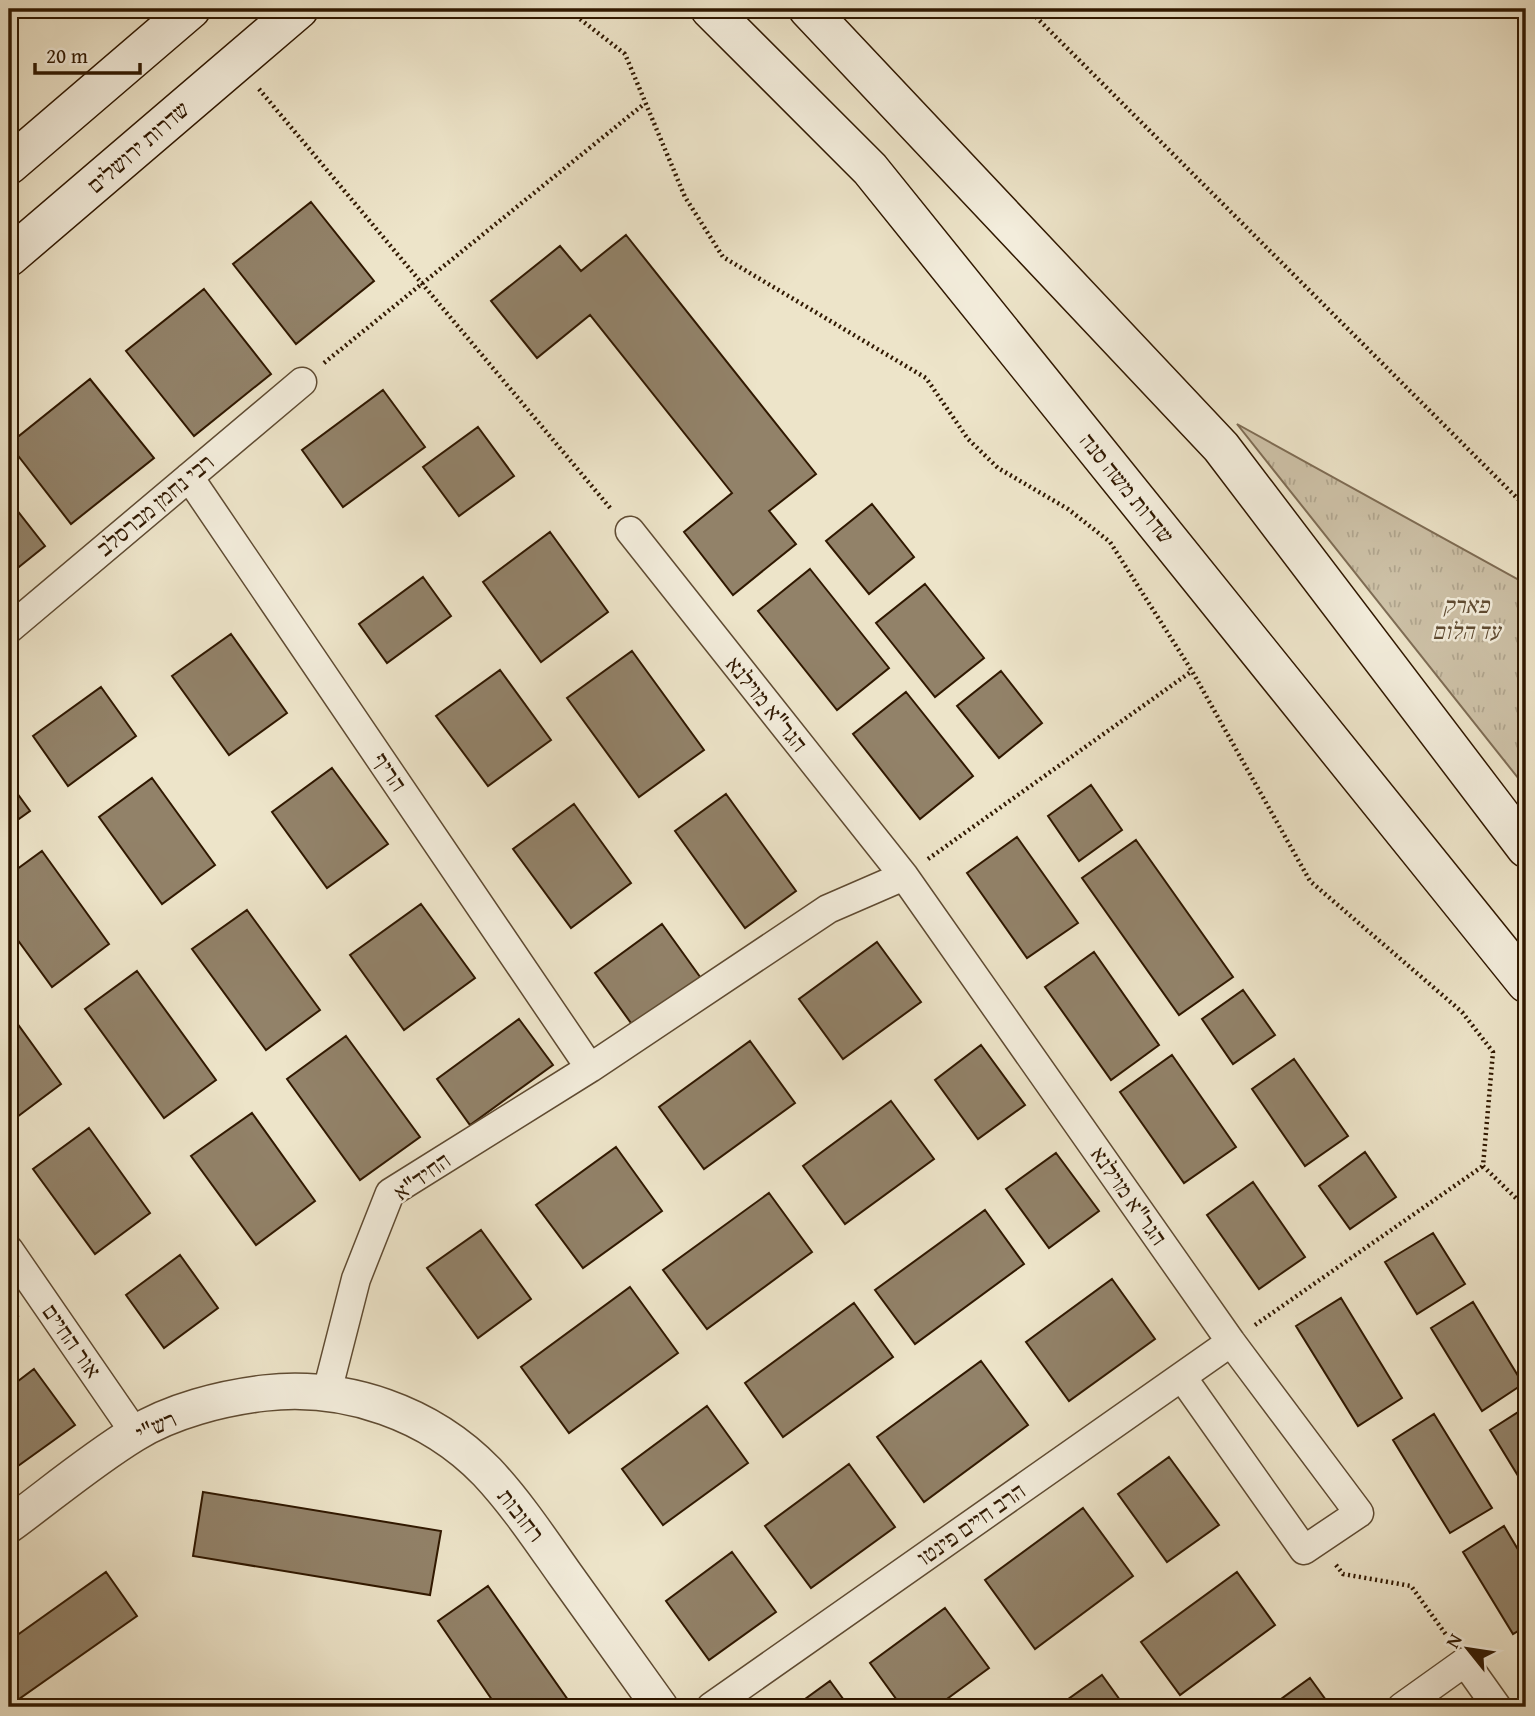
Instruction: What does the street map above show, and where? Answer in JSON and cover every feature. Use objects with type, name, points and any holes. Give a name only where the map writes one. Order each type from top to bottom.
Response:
[{"type":"main road","points":[[9,164],[191,9]]},
{"type":"main road","name":"שדרות ירושלים","points":[[9,257],[299,9]]},
{"type":"main road","name":"שדרות משה סנה","points":[[710,9],[870,169],[1526,983]]},
{"type":"main road","points":[[808,9],[1220,447],[1526,848]]},
{"type":"street","name":"רבי נחמן מברסלב","points":[[9,629],[302,382]]},
{"type":"street","name":"הריף","points":[[189,477],[590,1068]]},
{"type":"street","name":"הגר\"א מוילנא","points":[[630,531],[904,876],[1231,1342],[1359,1513],[1318,1540]]},
{"type":"street","points":[[590,1068],[828,909],[904,876]]},
{"type":"street","name":"החיד\"א","points":[[327,1392],[356,1279],[390,1193],[590,1068]]},
{"type":"street","name":"אור החיים","points":[[9,1250],[135,1433]]},
{"type":"street","name":"הרב חיים פינטו","points":[[711,1707],[1231,1342]]},
{"type":"street","points":[[1182,1377],[1304,1550],[1318,1540]]},
{"type":"street","name":"רש\"י","points":[[9,1525],[135,1433],[230,1397],[277,1392],[327,1392]]},
{"type":"street","name":"רחובות","points":[[327,1392],[371,1401],[415,1419],[451,1441],[486,1471],[519,1510],[660,1707]]},
{"type":"street","points":[[1402,1707],[1465,1662],[1497,1707]]},
{"type":"path","points":[[568,9],[625,54],[685,197],[723,257],[926,378],[968,439],[998,468],[1068,509],[1110,542],[1192,671],[1310,881],[1462,1012],[1493,1052],[1483,1166]]},
{"type":"path","points":[[1028,9],[1526,507]]},
{"type":"path","points":[[237,62],[630,531]]},
{"type":"path","points":[[302,382],[644,104]]},
{"type":"path","points":[[904,876],[1192,671]]},
{"type":"path","points":[[1483,1166],[1526,1208]]},
{"type":"path","points":[[1231,1342],[1483,1166]]},
{"type":"path","points":[[1318,1540],[1343,1574],[1411,1586],[1465,1662]]},
{"type":"green space","name":"פארק עד הלום","points":[[1237,424],[1526,584],[1526,788]]},
{"type":"building","points":[[311,202],[374,281],[296,344],[233,264]]},
{"type":"building","points":[[626,235],[816,474],[769,511],[796,544],[733,595],[684,532],[732,493],[590,315],[537,358],[491,301],[560,246],[581,271]]},
{"type":"building","points":[[204,289],[271,374],[194,436],[126,351]]},
{"type":"building","points":[[90,379],[154,458],[71,524],[9,444]]},
{"type":"building","points":[[383,390],[425,447],[343,507],[302,450]]},
{"type":"building","points":[[478,427],[514,476],[459,516],[423,467]]},
{"type":"building","points":[[9,500],[45,546],[9,575]]},
{"type":"building","points":[[872,504],[914,557],[869,594],[826,541]]},
{"type":"building","points":[[550,532],[608,612],[541,662],[483,582]]},
{"type":"building","points":[[810,569],[889,668],[837,710],[758,611]]},
{"type":"building","points":[[423,577],[451,616],[387,663],[359,624]]},
{"type":"building","points":[[925,584],[984,658],[935,697],[876,623]]},
{"type":"building","points":[[231,634],[287,713],[229,755],[172,676]]},
{"type":"building","points":[[632,651],[704,750],[639,797],[567,698]]},
{"type":"building","points":[[500,670],[551,740],[488,786],[436,716]]},
{"type":"building","points":[[1001,671],[1042,723],[999,758],[957,706]]},
{"type":"building","points":[[101,687],[136,736],[68,786],[33,736]]},
{"type":"building","points":[[906,692],[973,776],[920,819],[853,734]]},
{"type":"building","points":[[332,768],[388,844],[327,888],[272,812]]},
{"type":"building","points":[[152,778],[215,865],[162,904],[99,817]]},
{"type":"building","points":[[9,782],[30,811],[9,826]]},
{"type":"building","points":[[1091,785],[1122,830],[1079,861],[1048,816]]},
{"type":"building","points":[[726,794],[796,891],[745,928],[675,831]]},
{"type":"building","points":[[574,804],[631,883],[571,928],[513,849]]},
{"type":"building","points":[[1017,837],[1078,923],[1027,958],[967,873]]},
{"type":"building","points":[[1136,840],[1233,977],[1179,1015],[1082,878]]},
{"type":"building","points":[[42,851],[109,944],[52,987],[9,928],[9,875]]},
{"type":"building","points":[[421,904],[475,978],[404,1030],[350,955]]},
{"type":"building","points":[[247,910],[320,1010],[266,1050],[192,949]]},
{"type":"building","points":[[662,924],[703,981],[636,1030],[595,973]]},
{"type":"building","points":[[877,942],[921,1002],[843,1059],[799,999]]},
{"type":"building","points":[[1094,952],[1159,1045],[1111,1080],[1045,987]]},
{"type":"building","points":[[137,971],[216,1080],[164,1118],[85,1009]]},
{"type":"building","points":[[1243,990],[1275,1035],[1233,1064],[1202,1019]]},
{"type":"building","points":[[9,1012],[61,1084],[9,1123]]},
{"type":"building","points":[[519,1019],[553,1065],[470,1125],[437,1079]]},
{"type":"building","points":[[346,1036],[420,1137],[360,1180],[287,1079]]},
{"type":"building","points":[[750,1041],[795,1103],[704,1169],[659,1107]]},
{"type":"building","points":[[981,1045],[1025,1105],[978,1139],[935,1080]]},
{"type":"building","points":[[1172,1055],[1236,1147],[1184,1183],[1120,1092]]},
{"type":"building","points":[[1294,1059],[1348,1136],[1305,1166],[1252,1089]]},
{"type":"building","points":[[891,1101],[934,1159],[845,1224],[803,1166]]},
{"type":"building","points":[[252,1113],[315,1201],[256,1245],[191,1156]]},
{"type":"building","points":[[89,1128],[150,1213],[95,1254],[33,1169]]},
{"type":"building","points":[[616,1147],[662,1211],[583,1268],[536,1205]]},
{"type":"building","points":[[1365,1152],[1396,1197],[1350,1229],[1319,1186]]},
{"type":"building","points":[[1056,1153],[1099,1211],[1049,1248],[1006,1189]]},
{"type":"building","points":[[1253,1182],[1305,1257],[1259,1289],[1207,1215]]},
{"type":"building","points":[[769,1193],[812,1252],[707,1329],[663,1270]]},
{"type":"building","points":[[985,1210],[1024,1264],[915,1344],[875,1290]]},
{"type":"building","points":[[481,1230],[531,1299],[478,1338],[427,1268]]},
{"type":"building","points":[[1433,1233],[1465,1284],[1417,1314],[1385,1262]]},
{"type":"building","points":[[180,1255],[218,1308],[164,1348],[126,1295]]},
{"type":"building","points":[[1112,1279],[1155,1339],[1069,1401],[1026,1342]]},
{"type":"building","points":[[630,1287],[678,1353],[569,1433],[521,1367]]},
{"type":"building","points":[[1341,1298],[1402,1398],[1358,1426],[1296,1326]]},
{"type":"building","points":[[1473,1302],[1523,1384],[1482,1411],[1431,1328]]},
{"type":"building","points":[[9,1303],[18,1316],[9,1322]]},
{"type":"building","points":[[854,1303],[893,1357],[783,1437],[745,1383]]},
{"type":"building","points":[[981,1361],[1028,1425],[924,1502],[877,1437]]},
{"type":"building","points":[[34,1369],[75,1425],[11,1471],[9,1388]]},
{"type":"building","points":[[707,1406],[748,1463],[663,1525],[622,1469]]},
{"type":"building","points":[[1526,1407],[1526,1475],[1520,1479],[1490,1430]]},
{"type":"building","points":[[1434,1414],[1492,1508],[1450,1533],[1393,1440]]},
{"type":"building","points":[[1169,1457],[1219,1525],[1167,1562],[1118,1494]]},
{"type":"building","points":[[849,1464],[895,1527],[811,1588],[765,1526]]},
{"type":"building","points":[[203,1492],[441,1531],[430,1595],[193,1556]]},
{"type":"building","points":[[1083,1508],[1133,1576],[1035,1649],[985,1580]]},
{"type":"building","points":[[1504,1526],[1526,1563],[1526,1626],[1513,1634],[1463,1552]]},
{"type":"building","points":[[732,1552],[776,1612],[709,1660],[666,1601]]},
{"type":"building","points":[[106,1572],[137,1616],[9,1706],[9,1641]]},
{"type":"building","points":[[1237,1572],[1275,1625],[1180,1695],[1141,1642]]},
{"type":"building","points":[[488,1586],[573,1707],[497,1707],[438,1621]]},
{"type":"building","points":[[945,1608],[989,1668],[936,1707],[902,1707],[870,1663]]},
{"type":"building","points":[[1102,1675],[1125,1707],[1057,1707]]},
{"type":"building","points":[[1310,1678],[1331,1707],[1270,1707]]},
{"type":"building","points":[[830,1681],[849,1707],[794,1707]]}]
